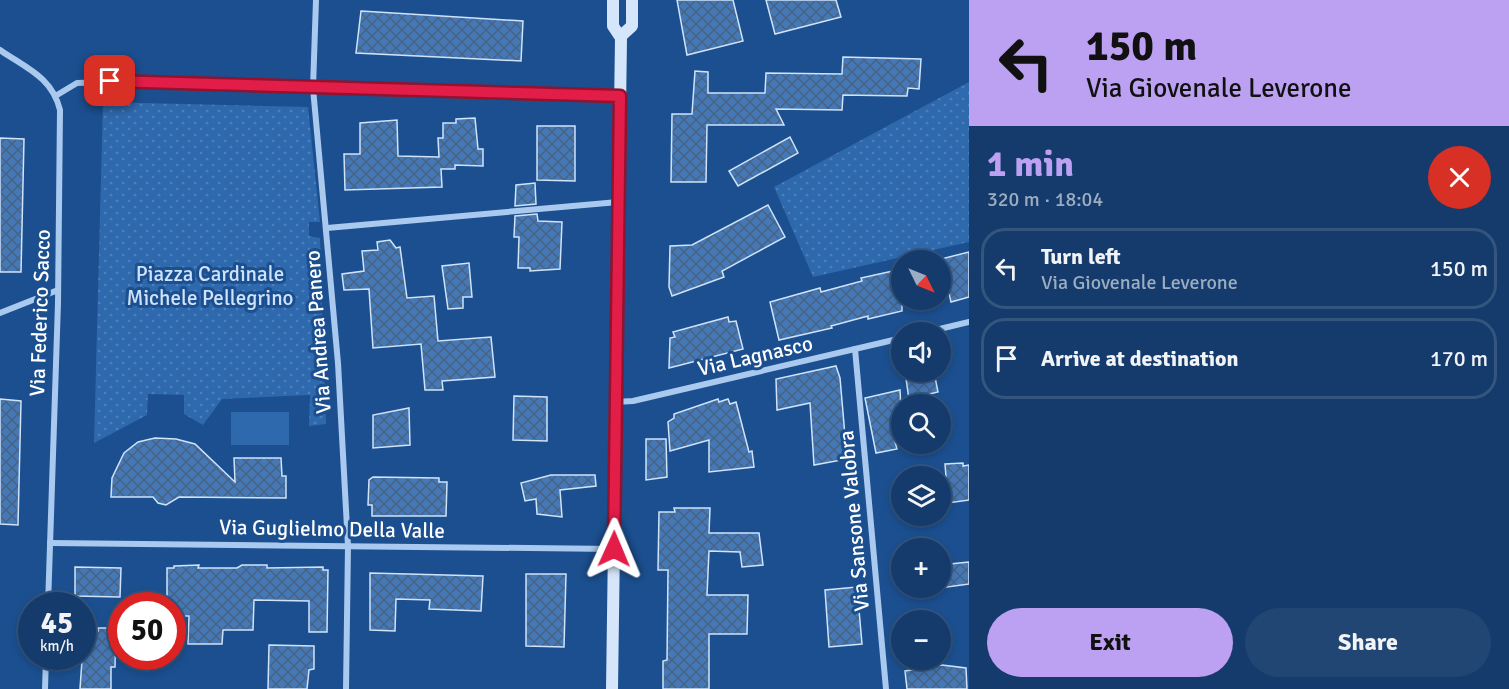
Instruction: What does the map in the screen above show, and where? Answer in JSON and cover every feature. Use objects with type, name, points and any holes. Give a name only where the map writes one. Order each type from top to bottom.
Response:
[{"type":"main road","points":[[612,689],[621,36],[613,26],[613,0]]},
{"type":"main road","points":[[621,36],[632,26],[632,0]]},
{"type":"street","points":[[316,0],[313,88],[327,228]]},
{"type":"street","points":[[0,50],[48,82],[57,95],[77,83],[88,81],[620,96]]},
{"type":"street","name":"Via Federico Sacco","points":[[48,592],[61,135],[57,95]]},
{"type":"street","name":"Via Andrea Panero","points":[[346,689],[348,546],[327,228],[618,202]]},
{"type":"street","points":[[0,313],[58,290]]},
{"type":"street","points":[[951,326],[969,322]]},
{"type":"street","name":"Via Lagnasco","points":[[615,402],[633,401],[891,341]]},
{"type":"street","name":"Via Sansone Valobra","points":[[855,349],[886,689]]},
{"type":"street","name":"Via Guglielmo Della Valle","points":[[50,543],[614,549]]},
{"type":"street","points":[[45,689],[46,670]]},
{"type":"green space","points":[[969,82],[969,242],[933,250],[891,250],[891,260],[813,277],[774,187]]},
{"type":"green space","name":"Piazza Cardinale Michele Pellegrino","points":[[103,102],[308,107],[320,222],[309,222],[309,236],[320,238],[326,424],[309,426],[310,395],[222,399],[203,425],[184,414],[184,395],[148,394],[147,415],[94,443]]},
{"type":"green space","points":[[231,412],[289,412],[289,445],[231,445]]},
{"type":"building","points":[[677,0],[733,0],[743,41],[687,55]]},
{"type":"building","points":[[766,0],[836,0],[841,17],[775,34]]},
{"type":"building","points":[[361,11],[523,21],[521,61],[356,53]]},
{"type":"building","points":[[843,57],[921,59],[919,89],[908,88],[907,96],[843,95],[842,110],[776,109],[784,125],[707,125],[706,182],[671,182],[672,114],[692,114],[695,71],[708,72],[708,93],[765,93],[766,73],[842,74]]},
{"type":"building","points":[[475,118],[478,149],[483,149],[483,166],[455,165],[455,169],[441,169],[442,187],[345,190],[344,154],[360,154],[360,123],[397,120],[398,156],[439,157],[438,138],[443,138],[443,123],[456,123],[456,119]]},
{"type":"building","points":[[537,126],[575,126],[575,181],[537,180]]},
{"type":"building","points":[[790,137],[798,153],[738,186],[729,171]]},
{"type":"building","points":[[0,138],[24,139],[21,272],[0,272]]},
{"type":"building","points":[[535,183],[536,204],[515,206],[516,185]]},
{"type":"building","points":[[768,205],[785,237],[722,271],[724,277],[672,296],[669,287],[670,246],[692,245]]},
{"type":"building","points":[[537,214],[538,221],[562,222],[560,269],[530,271],[530,268],[518,268],[519,237],[514,237],[515,216]]},
{"type":"building","points":[[390,240],[396,248],[400,247],[407,298],[434,296],[438,341],[491,337],[495,377],[442,381],[443,390],[425,390],[421,344],[373,348],[369,289],[344,290],[342,274],[364,271],[362,251],[378,250],[377,242]]},
{"type":"building","points":[[969,252],[969,297],[951,302],[951,256]]},
{"type":"building","points":[[469,263],[472,297],[463,297],[463,308],[448,309],[442,266]]},
{"type":"building","points":[[891,271],[891,310],[902,311],[868,319],[868,316],[831,326],[832,328],[779,340],[770,302],[820,288],[821,292],[862,281],[861,278]]},
{"type":"building","points":[[728,317],[729,322],[736,321],[743,349],[669,368],[670,338],[675,337],[673,332]]},
{"type":"building","points":[[836,366],[840,378],[847,459],[814,465],[810,403],[777,410],[776,379]]},
{"type":"building","points":[[906,382],[936,382],[938,392],[908,394]]},
{"type":"building","points":[[900,390],[900,394],[891,394],[891,450],[876,453],[865,398]]},
{"type":"building","points":[[514,396],[547,397],[547,441],[513,440]]},
{"type":"building","points":[[0,399],[21,401],[18,525],[0,524]]},
{"type":"building","points":[[718,399],[719,402],[728,399],[730,404],[736,402],[749,452],[752,451],[754,467],[709,472],[709,440],[670,451],[668,422],[674,418],[674,414]]},
{"type":"building","points":[[409,408],[410,445],[373,448],[373,415]]},
{"type":"building","points":[[155,438],[176,439],[195,444],[235,482],[234,458],[281,458],[282,476],[286,476],[286,498],[179,497],[166,505],[158,503],[153,497],[111,497],[112,478],[124,453],[138,442]]},
{"type":"building","points":[[646,439],[666,439],[667,477],[646,480]]},
{"type":"building","points":[[945,464],[969,465],[969,500],[951,503],[951,466],[945,466]]},
{"type":"building","points":[[551,475],[595,475],[596,486],[560,490],[562,517],[537,514],[536,499],[525,501],[521,483]]},
{"type":"building","points":[[373,477],[439,478],[439,482],[447,482],[446,516],[372,516],[372,505],[368,505],[369,480]]},
{"type":"building","points":[[674,508],[710,508],[709,533],[759,533],[763,565],[742,567],[740,552],[709,551],[707,595],[748,595],[747,634],[709,634],[709,689],[663,689],[663,661],[667,660],[668,570],[658,570],[659,512],[675,512]]},
{"type":"building","points":[[969,562],[969,584],[951,586],[951,564]]},
{"type":"building","points":[[199,565],[198,568],[237,568],[242,565],[267,565],[267,568],[323,567],[323,570],[328,570],[327,632],[309,632],[309,601],[254,600],[253,630],[223,630],[222,644],[188,644],[189,616],[186,616],[186,592],[167,592],[167,568],[174,568],[174,566]]},
{"type":"building","points":[[75,567],[121,568],[120,592],[108,592],[108,597],[96,596],[96,592],[75,592]]},
{"type":"building","points":[[370,573],[483,576],[481,611],[429,609],[430,600],[396,599],[395,631],[370,630]]},
{"type":"building","points":[[526,574],[566,574],[564,647],[526,646]]},
{"type":"building","points":[[857,587],[862,644],[829,647],[825,590]]},
{"type":"building","points":[[98,628],[108,628],[108,670],[111,670],[111,689],[80,689],[81,670],[96,670],[96,631]]},
{"type":"building","points":[[269,645],[314,646],[314,669],[309,670],[307,689],[268,689]]},
{"type":"building","points":[[951,666],[966,668],[967,689],[907,689],[905,671],[951,670]]},
{"type":"route","points":[[110,81],[620,96],[614,549]]}]
